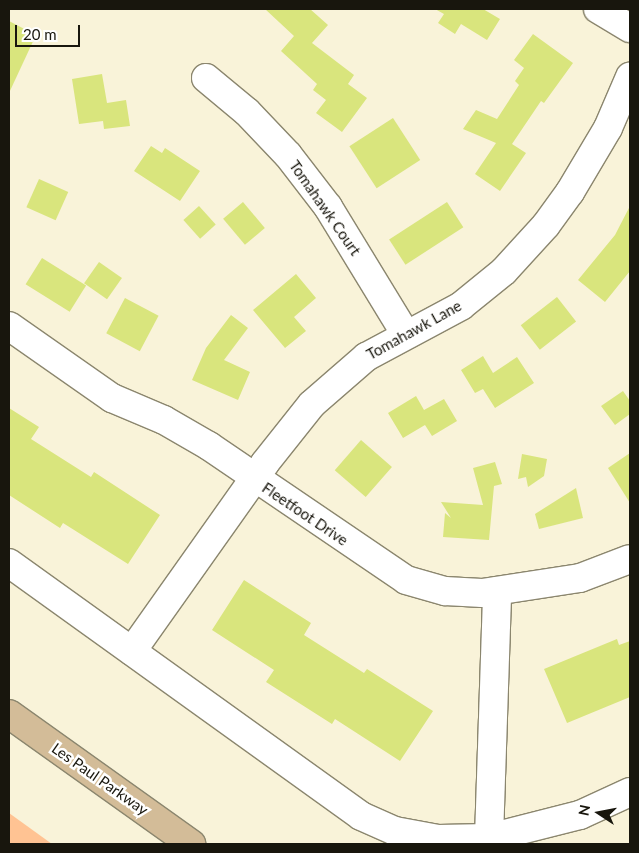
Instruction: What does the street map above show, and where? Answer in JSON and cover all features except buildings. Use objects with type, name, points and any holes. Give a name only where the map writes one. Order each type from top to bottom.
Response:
[{"type":"main road","name":"Les Paul Parkway","points":[[9,714],[191,844]]},
{"type":"street","points":[[598,9],[630,28]]},
{"type":"street","name":"Tomahawk Lane","points":[[132,652],[254,479],[312,404],[366,356],[405,333],[461,306],[504,271],[546,225],[570,192],[608,128],[630,77]]},
{"type":"street","name":"Tomahawk Court","points":[[206,78],[247,112],[288,154],[328,207],[405,333]]},
{"type":"street","name":"Fleetfoot Drive","points":[[9,326],[89,384],[209,446],[254,479],[406,580],[445,591],[497,592],[580,578],[630,559]]},
{"type":"street","points":[[9,563],[361,816],[395,831],[438,839],[488,838],[580,815],[630,792]]},
{"type":"street","points":[[488,838],[497,592]]},
{"type":"shaded area","points":[[9,813],[52,844],[9,844]]}]
